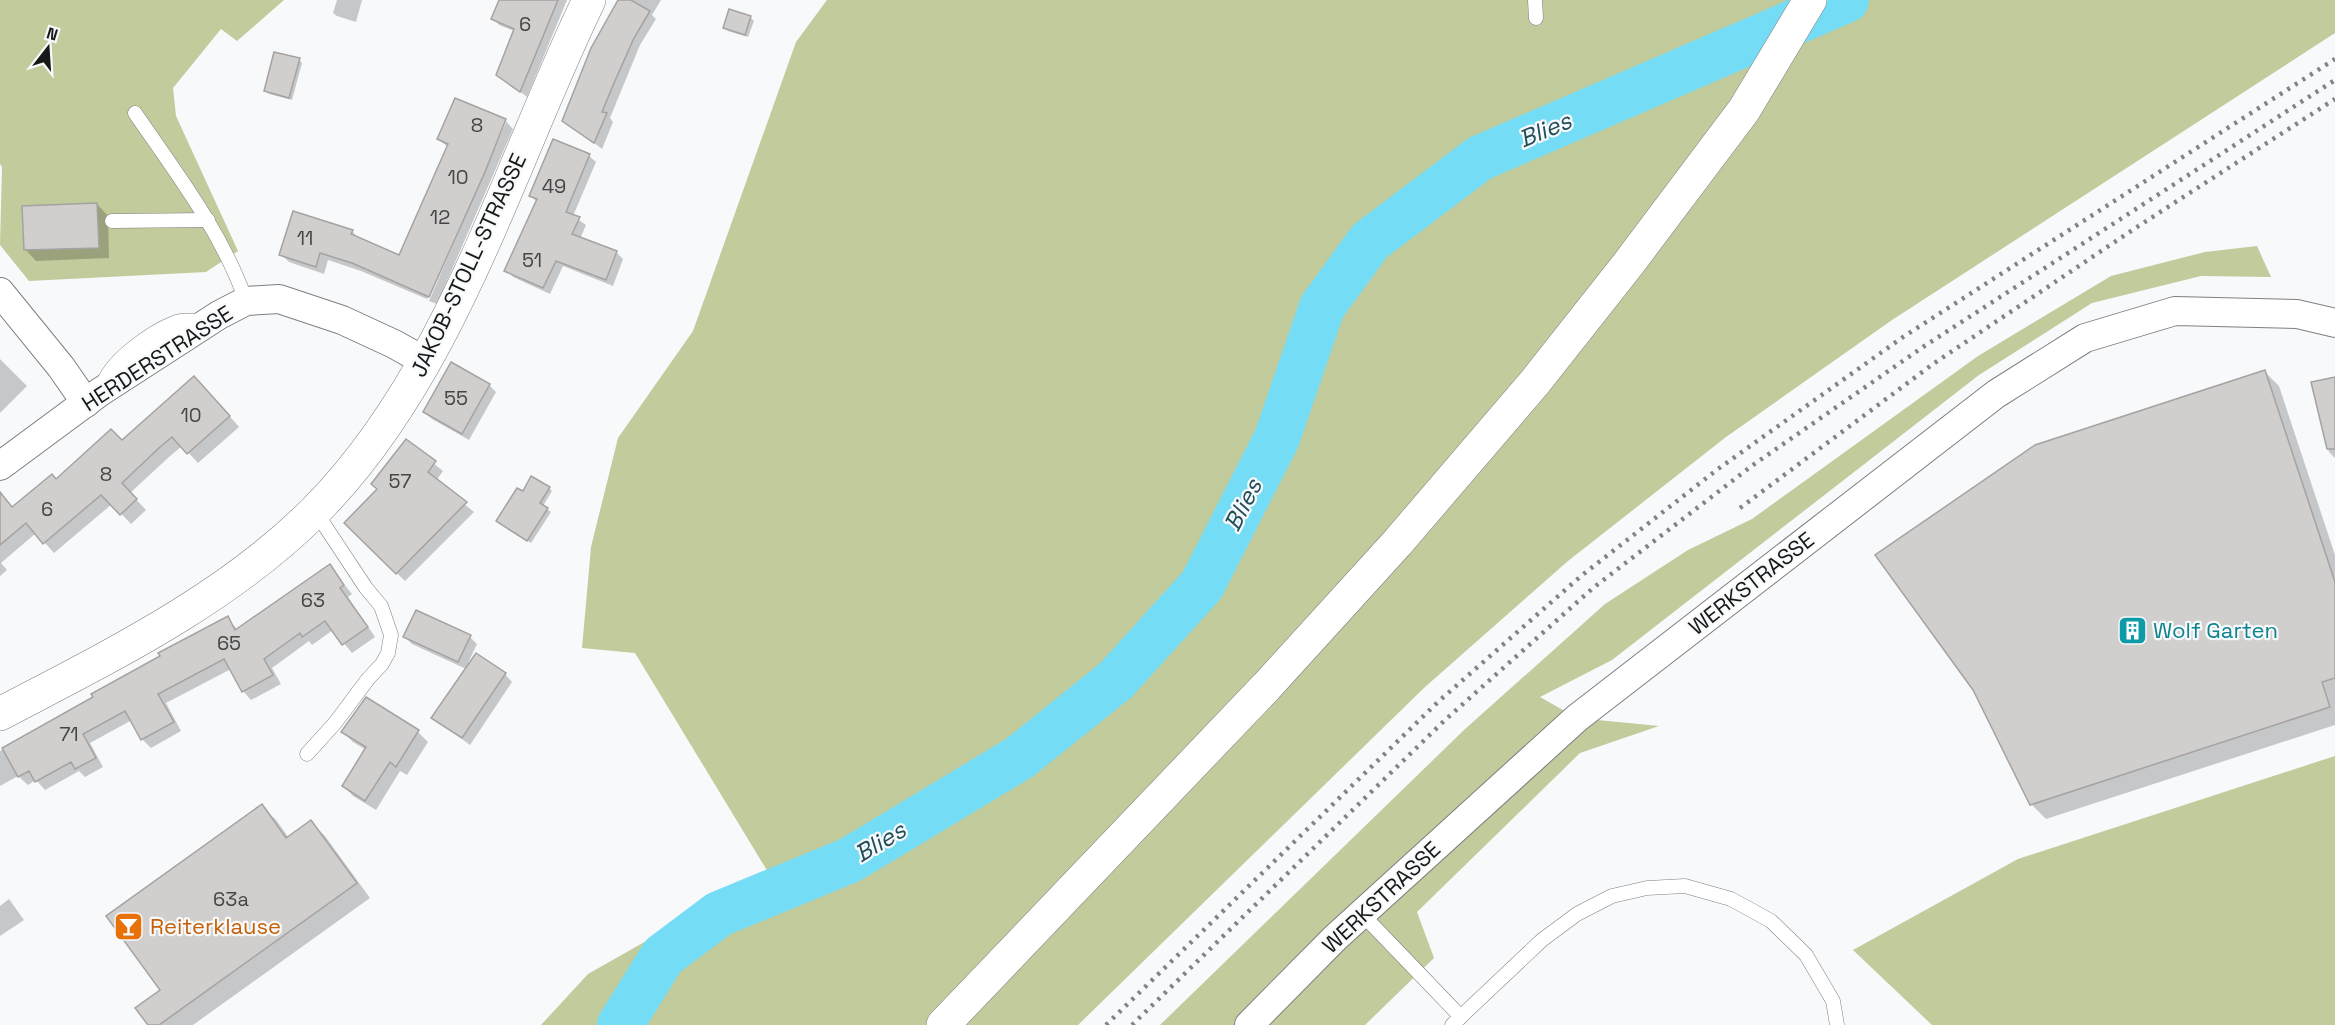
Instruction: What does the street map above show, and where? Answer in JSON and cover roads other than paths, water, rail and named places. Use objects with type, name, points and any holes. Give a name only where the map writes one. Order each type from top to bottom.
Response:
[{"type":"main road","name":"JAKOB-STOLL-STRASSE","points":[[0,714],[114,654],[210,596],[254,564],[315,511],[365,453],[426,362],[492,223],[563,53],[589,0]]},
{"type":"main road","points":[[943,1025],[1267,686],[1398,542],[1535,382],[1629,263],[1744,110],[1810,0]]},
{"type":"street","points":[[0,292],[61,367],[93,398]]},
{"type":"street","name":"HERDERSTRASSE","points":[[0,466],[93,398],[210,321],[246,301],[279,299],[342,320],[426,362]]},
{"type":"street","name":"WERKSTRASSE","points":[[1249,1025],[1335,938],[1577,718],[1996,394],[2085,338],[2175,311],[2297,314],[2335,323]]},
{"type":"lane","points":[[1534,0],[1536,18]]},
{"type":"lane","points":[[135,113],[207,220],[235,269],[246,301]]},
{"type":"lane","points":[[112,221],[207,220]]},
{"type":"lane","points":[[307,754],[382,664],[388,653],[391,635],[381,606],[366,588],[315,511]]},
{"type":"lane","points":[[1362,914],[1456,1021],[1542,939],[1577,914],[1612,896],[1647,888],[1685,886],[1731,899],[1771,921],[1806,955],[1833,1001],[1837,1025]]},
{"type":"waterway","name":"Blies","points":[[620,1025],[663,956],[719,914],[850,860],[1019,758],[1116,680],[1202,585],[1277,438],[1322,307],[1370,241],[1480,158],[1846,0]]},
{"type":"railway","points":[[1106,1025],[1439,701],[1581,576],[1718,469],[1903,337],[2335,59]]},
{"type":"railway","points":[[1132,1025],[1445,720],[1593,588],[1753,465],[1923,347],[2335,80]]},
{"type":"railway","points":[[1740,508],[1933,364],[2137,227],[2335,99]]},
{"type":"place","name":"Wolf Garten","points":[[2132,630]]},
{"type":"place","name":"Reiterklause","points":[[129,926]]}]
